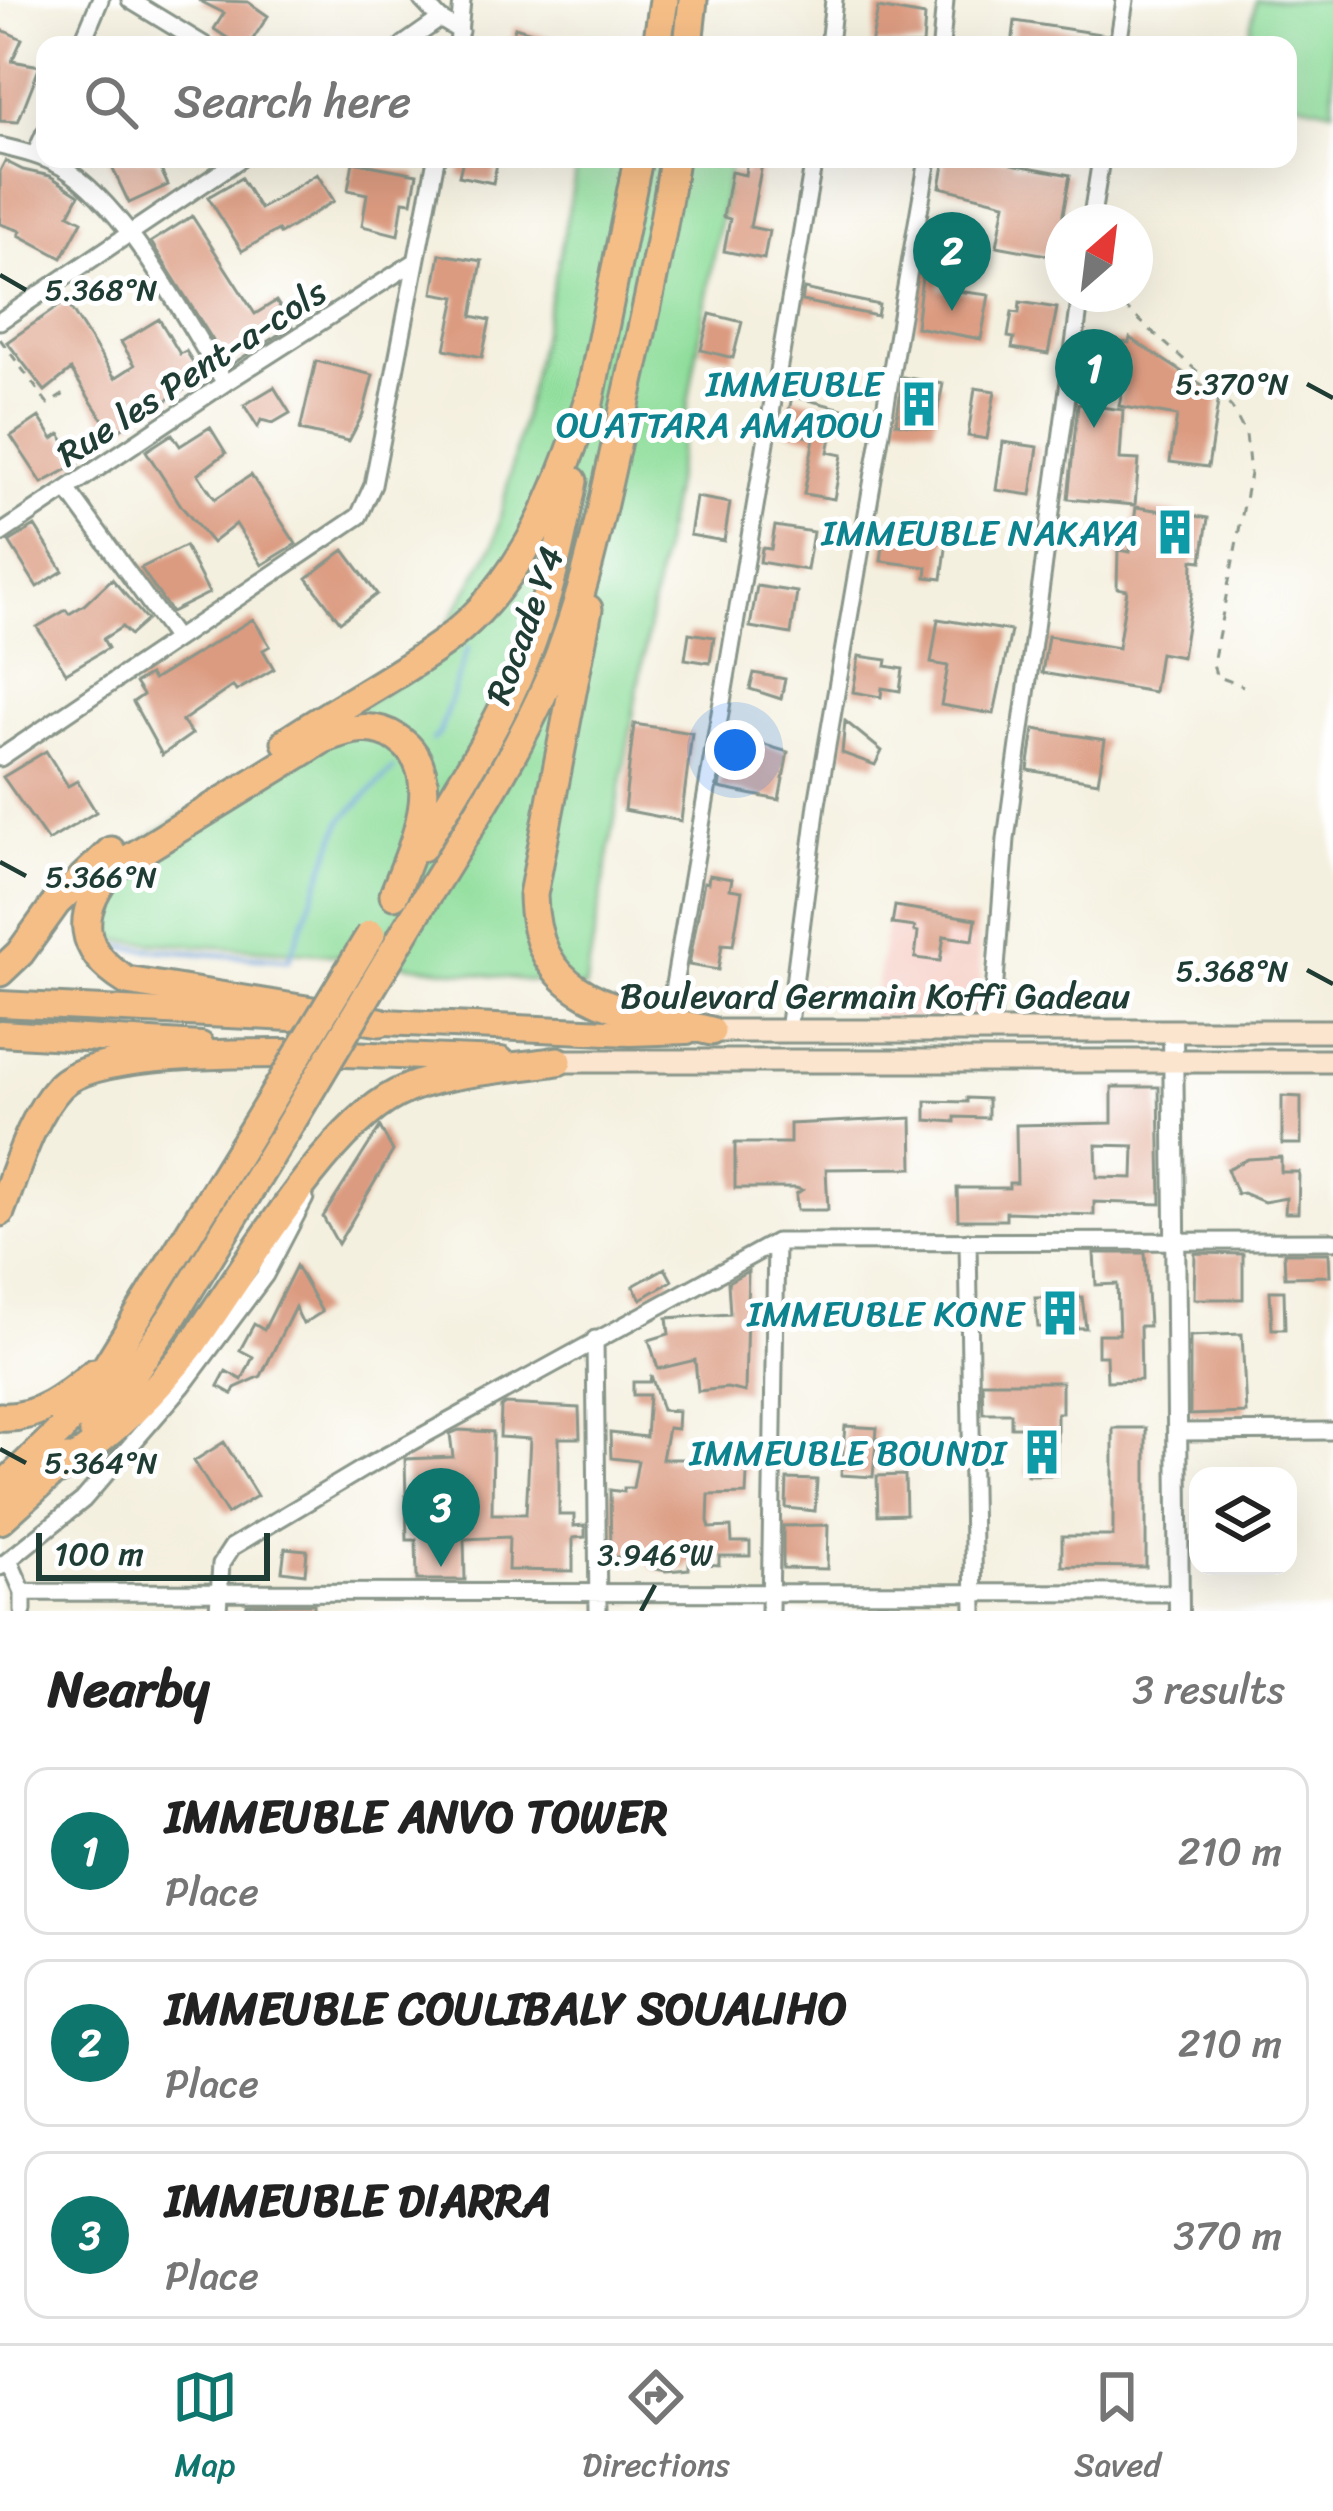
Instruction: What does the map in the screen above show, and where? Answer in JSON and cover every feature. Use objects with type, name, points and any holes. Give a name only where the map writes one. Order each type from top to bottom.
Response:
[{"type":"highway","points":[[658,36],[664,0]]},
{"type":"highway","points":[[689,36],[693,0]]},
{"type":"highway","name":"Rocade Y4","points":[[126,1340],[482,747],[523,666],[555,568],[636,168]]},
{"type":"highway","name":"Rocade Y4","points":[[60,1470],[117,1400],[286,1131],[518,745],[550,678],[572,618],[609,478],[673,168]]},
{"type":"highway","points":[[0,972],[20,953],[56,902],[109,853],[443,642],[485,604],[541,524],[568,464],[591,392]]},
{"type":"highway","points":[[609,478],[578,668],[538,860],[534,918],[542,951],[558,976],[578,991],[606,1006],[667,1026],[710,1031]]},
{"type":"highway","points":[[380,1022],[128,981],[103,966],[85,924],[91,894],[112,870],[325,738],[353,728],[380,729],[399,739],[414,752],[423,776],[423,808],[394,895]]},
{"type":"highway","points":[[0,1212],[44,1111],[70,1077],[131,1060],[315,1053]]},
{"type":"highway","points":[[0,1520],[136,1408],[190,1347],[289,1204],[372,1108],[397,1092],[431,1081],[558,1061]]},
{"type":"highway","points":[[0,1417],[16,1418],[50,1406],[92,1375],[126,1340]]},
{"type":"highway","points":[[0,1489],[60,1431],[126,1340]]},
{"type":"main road","points":[[0,1004],[380,1022]]},
{"type":"main road","name":"Boulevard Germain Koffi Gadeau","points":[[380,1022],[667,1026]]},
{"type":"main road","name":"Boulevard Germain Koffi Gadeau","points":[[710,1031],[1333,1031]]},
{"type":"main road","points":[[0,1033],[315,1053]]},
{"type":"main road","name":"Boulevard Germain Koffi Gadeau","points":[[315,1053],[558,1061],[1333,1061]]},
{"type":"street","points":[[85,36],[100,0]]},
{"type":"street","points":[[130,0],[189,36]]},
{"type":"street","points":[[422,0],[457,36]]},
{"type":"street","points":[[459,36],[462,0]]},
{"type":"street","points":[[830,36],[834,0]]},
{"type":"street","points":[[942,36],[945,0]]},
{"type":"street","points":[[1119,36],[1125,0]]},
{"type":"street","points":[[416,36],[440,19]]},
{"type":"street","points":[[0,146],[35,155]]},
{"type":"street","points":[[59,168],[79,179],[131,236],[225,383]]},
{"type":"street","points":[[0,321],[227,168]]},
{"type":"street","points":[[0,758],[359,516],[373,485],[434,168]]},
{"type":"street","points":[[667,1026],[812,168]]},
{"type":"street","points":[[788,1031],[817,804],[926,168]]},
{"type":"street","points":[[1094,204],[1100,168]]},
{"type":"street","name":"Rue les Pent-a-cols","points":[[0,534],[416,262]]},
{"type":"street","points":[[991,1033],[1006,839],[1079,312]]},
{"type":"street","points":[[67,488],[176,639]]},
{"type":"street","points":[[23,1592],[218,1593],[396,1603],[1179,1602],[1173,1031]]},
{"type":"street","points":[[23,1611],[23,1592],[5,1563],[83,1500],[215,1346],[265,1275],[327,1158]]},
{"type":"street","points":[[218,1611],[221,1564],[232,1547],[776,1242],[1333,1240]]},
{"type":"street","points":[[968,1241],[974,1602]]},
{"type":"street","points":[[770,1603],[776,1242]]},
{"type":"street","points":[[596,1340],[598,1603]]},
{"type":"street","points":[[1177,1432],[1333,1431]]},
{"type":"path","points":[[1130,312],[1208,381],[1232,408],[1246,435],[1250,474],[1213,663],[1220,679],[1243,686]]},
{"type":"path","points":[[0,339],[48,404],[68,392]]},
{"type":"shaded area","points":[[890,905],[976,919],[984,1020],[871,1018]]},
{"type":"green space","points":[[1256,0],[1333,0],[1333,110],[1297,102],[1297,36],[1249,36]]},
{"type":"green space","points":[[576,168],[729,168],[585,988],[322,954],[108,940],[102,933],[120,855],[422,668],[494,544]]},
{"type":"building","points":[[198,0],[248,2],[268,16],[255,36],[224,36],[214,29],[224,13]]},
{"type":"building","points":[[878,8],[925,16],[924,36],[873,36]]},
{"type":"building","points":[[1015,21],[1107,35],[1107,36],[1013,36]]},
{"type":"building","points":[[515,27],[545,36],[512,36]]},
{"type":"building","points":[[0,29],[22,39],[12,61],[36,65],[36,76],[18,122],[0,121]]},
{"type":"building","points":[[5,161],[50,176],[79,195],[69,214],[82,221],[62,258],[19,235],[21,231],[0,224],[0,171]]},
{"type":"building","points":[[112,168],[160,168],[168,185],[129,203]]},
{"type":"building","points":[[352,168],[417,174],[412,202],[403,201],[398,235],[362,226],[367,194],[348,190]]},
{"type":"building","points":[[461,168],[496,168],[493,183],[459,176]]},
{"type":"building","points":[[746,168],[761,168],[750,227],[769,231],[764,259],[724,251],[730,219],[723,217],[731,172],[745,175]]},
{"type":"building","points":[[943,168],[1033,168],[1070,175],[1065,204],[1045,204],[1045,255],[997,246],[1005,203],[940,187]]},
{"type":"building","points":[[317,174],[334,201],[242,251],[208,197],[241,178],[260,209]]},
{"type":"building","points":[[192,216],[255,314],[276,301],[292,326],[229,366],[151,242]]},
{"type":"building","points":[[927,234],[949,238],[939,289],[989,295],[981,339],[916,327]]},
{"type":"building","points":[[440,254],[482,261],[472,316],[490,320],[482,357],[445,349],[456,297],[433,293]]},
{"type":"building","points":[[804,289],[879,305],[877,316],[802,301]]},
{"type":"building","points":[[66,301],[115,378],[135,365],[121,342],[159,319],[180,354],[186,351],[203,378],[112,434],[71,370],[45,391],[7,342]]},
{"type":"building","points":[[1020,302],[1056,312],[1048,354],[1012,348],[1014,338],[1008,337],[1012,312],[1019,313]]},
{"type":"building","points":[[710,314],[742,322],[733,358],[701,350]]},
{"type":"building","points":[[1130,338],[1219,396],[1208,467],[1170,462],[1177,416],[1119,406],[1128,363],[1094,360],[1095,340],[1129,343]]},
{"type":"building","points":[[316,361],[373,375],[363,414],[349,441],[300,430]]},
{"type":"building","name":"IMMEUBLE OUATTARA AMADOU","points":[[903,377],[943,384],[934,429],[896,423]]},
{"type":"building","points":[[274,387],[290,413],[273,423],[261,420],[258,427],[244,405]]},
{"type":"building","points":[[975,388],[995,391],[987,439],[968,436]]},
{"type":"building","points":[[792,396],[843,409],[840,424],[834,423],[828,452],[842,455],[834,499],[804,494],[814,438],[785,432]]},
{"type":"building","points":[[1078,404],[1123,410],[1120,459],[1139,460],[1135,505],[1068,499]]},
{"type":"building","points":[[39,417],[53,439],[60,434],[79,463],[42,483],[11,436]]},
{"type":"building","points":[[210,427],[226,453],[198,474],[215,499],[251,475],[296,544],[262,565],[236,524],[212,543],[146,451],[172,434],[180,446]]},
{"type":"building","points":[[1003,442],[1038,447],[1031,495],[996,490]]},
{"type":"building","points":[[696,497],[730,503],[724,541],[690,535]]},
{"type":"building","points":[[1136,507],[1208,518],[1202,561],[1193,560],[1182,657],[1160,653],[1154,692],[1042,673],[1048,636],[1118,648],[1127,590],[1117,588],[1118,550],[1130,552]]},
{"type":"building","points":[[886,524],[936,530],[937,524],[949,526],[942,579],[926,577],[927,567],[881,561]]},
{"type":"building","points":[[35,526],[63,571],[37,587],[9,542]]},
{"type":"building","points":[[775,526],[813,532],[807,570],[760,562],[762,548],[771,549]]},
{"type":"building","points":[[185,546],[209,593],[171,612],[141,568]]},
{"type":"building","points":[[344,550],[377,594],[340,622],[307,578]]},
{"type":"building","points":[[112,579],[147,620],[130,635],[122,627],[103,639],[108,648],[66,673],[37,627],[84,605]]},
{"type":"building","points":[[757,586],[797,592],[791,634],[750,627]]},
{"type":"building","points":[[253,619],[270,646],[263,650],[274,669],[236,691],[233,686],[182,721],[192,734],[162,755],[133,702],[143,695],[135,683],[149,675],[153,680]]},
{"type":"building","points":[[938,619],[1011,631],[994,714],[941,705],[948,666],[931,663]]},
{"type":"building","points":[[689,633],[714,637],[710,663],[685,659]]},
{"type":"building","points":[[859,656],[887,660],[886,666],[903,669],[900,691],[882,688],[881,697],[853,692]]},
{"type":"building","points":[[754,673],[785,679],[781,699],[750,689]]},
{"type":"building","points":[[845,721],[882,751],[875,765],[842,753]]},
{"type":"building","points":[[634,724],[692,733],[681,821],[624,810]]},
{"type":"building","points":[[1034,729],[1105,740],[1098,782],[1028,770]]},
{"type":"building","points":[[758,743],[788,752],[779,800],[719,788],[724,760],[754,766]]},
{"type":"building","points":[[46,751],[68,786],[77,781],[96,812],[48,841],[3,777]]},
{"type":"building","points":[[709,875],[732,879],[730,889],[742,891],[733,945],[722,944],[718,970],[689,965]]},
{"type":"building","points":[[895,906],[976,919],[973,940],[944,936],[940,961],[915,958],[918,932],[915,927],[892,924]]},
{"type":"building","points":[[1112,1087],[1159,1087],[1161,1204],[1094,1202],[1094,1215],[1006,1212],[1006,1220],[958,1220],[957,1188],[1009,1188],[1009,1183],[1017,1183],[1016,1125],[1112,1123]],"holes":[[[1096,1145],[1134,1146],[1133,1178],[1097,1177]]]},
{"type":"building","points":[[1282,1096],[1301,1097],[1301,1144],[1282,1144]]},
{"type":"building","points":[[967,1098],[988,1099],[988,1118],[926,1120],[926,1101],[967,1102]]},
{"type":"building","points":[[912,1118],[913,1168],[826,1169],[828,1210],[797,1210],[796,1194],[802,1190],[796,1188],[735,1188],[735,1143],[790,1143],[790,1124]]},
{"type":"building","points":[[380,1127],[393,1151],[338,1244],[323,1217]]},
{"type":"building","points":[[1281,1157],[1281,1172],[1299,1172],[1298,1213],[1285,1213],[1286,1198],[1264,1202],[1237,1194],[1227,1169],[1248,1159]]},
{"type":"building","points":[[1094,1253],[1145,1253],[1149,1326],[1140,1326],[1141,1380],[1107,1381],[1106,1356],[1098,1356],[1098,1334],[1119,1334],[1117,1284],[1096,1285]]},
{"type":"building","points":[[1195,1253],[1243,1254],[1243,1299],[1194,1299]]},
{"type":"building","points":[[1284,1253],[1329,1253],[1330,1276],[1285,1277]]},
{"type":"building","points":[[296,1266],[322,1312],[303,1324],[295,1307],[261,1376],[232,1394],[218,1386],[226,1371],[242,1380],[253,1357],[240,1350],[254,1324],[264,1330]]},
{"type":"building","points":[[665,1268],[672,1281],[641,1299],[633,1286]]},
{"type":"building","points":[[748,1271],[745,1392],[727,1388],[698,1391],[695,1360],[658,1369],[649,1340],[669,1334],[667,1318],[730,1314],[728,1282]]},
{"type":"building","points":[[1270,1291],[1284,1291],[1285,1329],[1272,1329]]},
{"type":"building","name":"IMMEUBLE KONE","points":[[1082,1297],[1086,1328],[1038,1327],[1035,1298]]},
{"type":"building","points":[[1242,1334],[1246,1413],[1190,1415],[1190,1336]]},
{"type":"building","points":[[651,1375],[662,1410],[678,1411],[677,1429],[668,1428],[662,1459],[702,1459],[702,1453],[748,1455],[746,1494],[709,1495],[708,1521],[710,1528],[731,1527],[732,1542],[750,1542],[750,1556],[719,1556],[719,1565],[689,1563],[689,1569],[666,1571],[651,1568],[648,1557],[611,1557],[610,1490],[633,1488],[638,1461],[611,1458],[610,1433],[646,1437],[649,1395],[633,1395],[633,1382],[650,1382]]},
{"type":"building","points":[[982,1382],[1062,1382],[1057,1475],[1027,1475],[1027,1427],[1011,1427],[1011,1413],[983,1413]]},
{"type":"building","points":[[505,1404],[579,1408],[580,1438],[559,1438],[559,1515],[574,1515],[574,1526],[585,1525],[585,1537],[573,1538],[573,1571],[508,1570],[509,1537],[464,1539],[465,1580],[417,1580],[416,1540],[407,1540],[405,1459],[453,1457],[450,1434],[493,1432],[492,1514],[526,1514],[530,1439],[500,1437]]},
{"type":"building","points":[[845,1426],[877,1428],[873,1477],[841,1475]]},
{"type":"building","points":[[1113,1428],[1146,1428],[1146,1567],[1062,1566],[1062,1536],[1113,1536]]},
{"type":"building","points":[[224,1442],[257,1496],[227,1514],[194,1461]]},
{"type":"building","points":[[905,1475],[906,1514],[878,1515],[877,1476]]},
{"type":"building","points":[[787,1479],[817,1480],[815,1511],[786,1508]]},
{"type":"building","points":[[828,1525],[827,1569],[783,1568],[783,1526]]},
{"type":"building","points":[[285,1548],[307,1550],[305,1574],[282,1571]]},
{"type":"building","points":[[247,1604],[314,1604],[314,1611],[246,1611]]},
{"type":"waterway","points":[[433,740],[468,648]]},
{"type":"waterway","points":[[104,946],[289,960],[342,820],[393,769]]},
{"type":"place","name":"IMMEUBLE COULIBALY SOUALIHO","points":[[952,311]]},
{"type":"place","name":"IMMEUBLE OUATTARA AMADOU","points":[[919,404]]},
{"type":"place","name":"IMMEUBLE ANVO TOWER","points":[[1094,428]]},
{"type":"place","name":"IMMEUBLE NAKAYA","points":[[1175,532]]},
{"type":"place","name":"IMMEUBLE KONE","points":[[1060,1313]]},
{"type":"place","name":"IMMEUBLE BOUNDI","points":[[1042,1452]]},
{"type":"place","name":"IMMEUBLE DIARRA","points":[[441,1567]]}]
